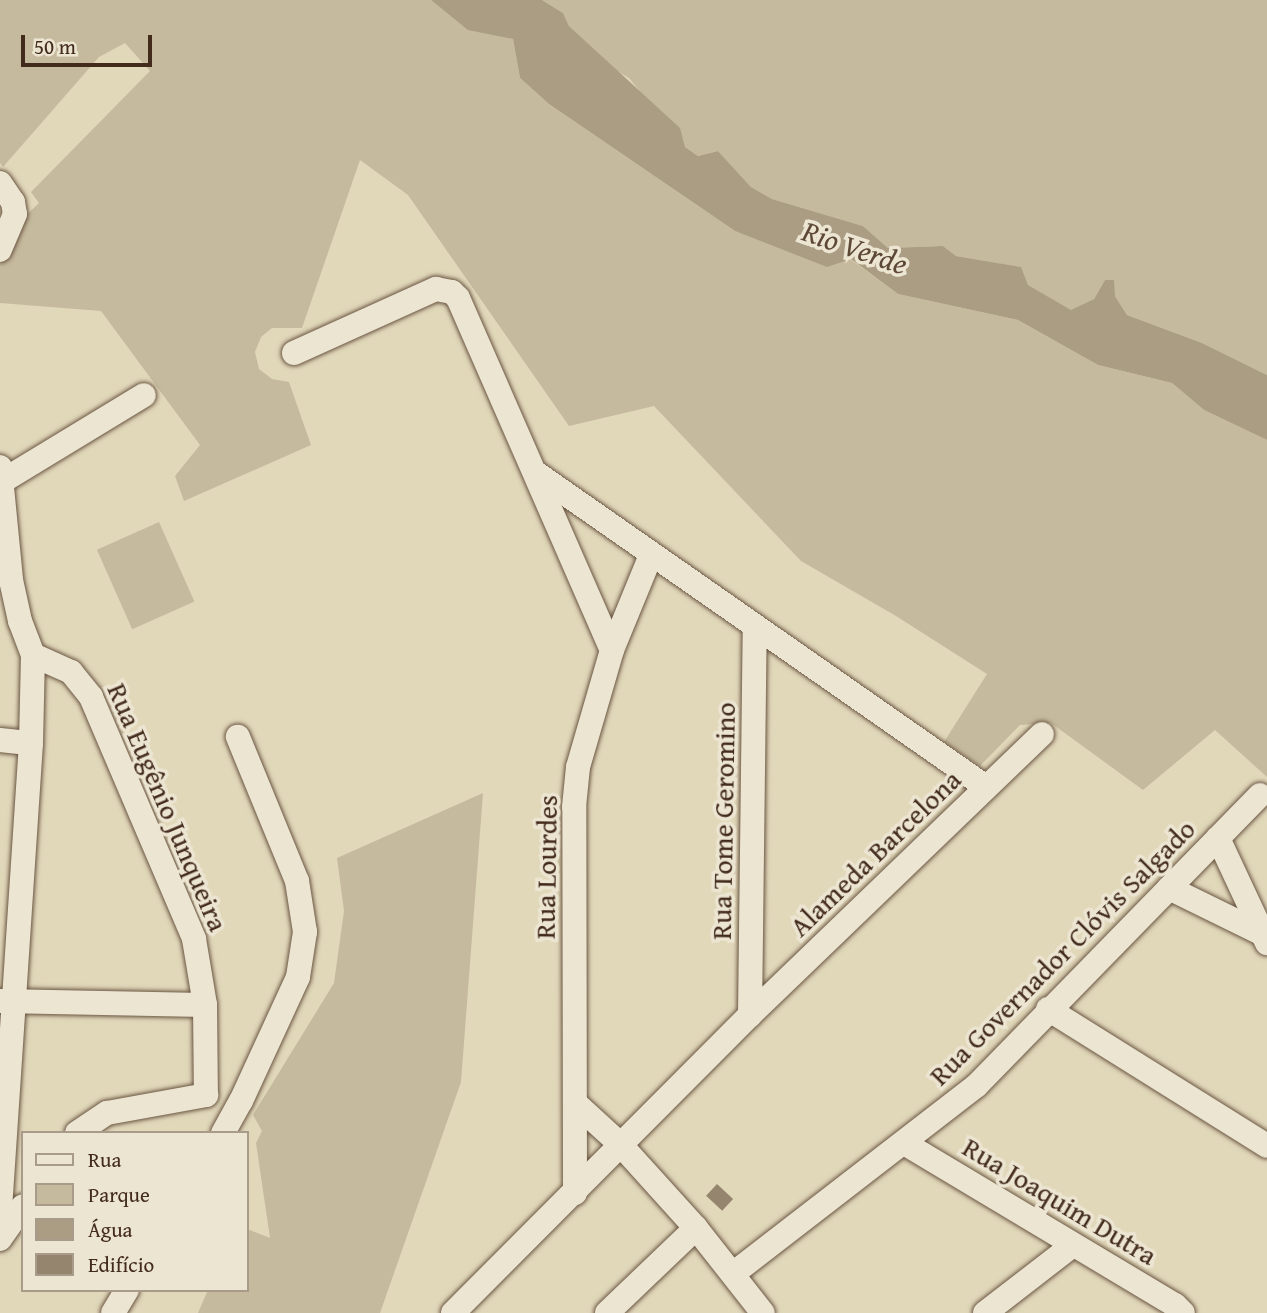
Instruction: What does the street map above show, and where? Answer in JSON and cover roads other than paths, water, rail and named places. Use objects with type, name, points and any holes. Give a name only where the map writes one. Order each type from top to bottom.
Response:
[{"type":"street","points":[[0,183],[13,202],[15,214],[0,250]]},
{"type":"street","points":[[294,353],[436,289],[452,292],[458,298],[612,650]]},
{"type":"street","points":[[0,1211],[6,1002],[31,743],[33,655],[20,621],[11,580],[1,474],[144,395]]},
{"type":"street","points":[[535,473],[986,787]]},
{"type":"street","name":"Rua Lourdes","points":[[575,1193],[574,807],[578,767],[612,650],[651,555]]},
{"type":"street","name":"Rua Tome Geromino","points":[[750,1015],[755,628]]},
{"type":"street","name":"Rua Eugênio Junqueira","points":[[33,655],[71,672],[92,697],[194,939],[205,1005],[206,1095]]},
{"type":"street","name":"Alameda Barcelona","points":[[453,1313],[750,1015],[1042,734]]},
{"type":"street","points":[[227,1127],[298,977],[306,932],[297,881],[237,737]]},
{"type":"street","points":[[0,740],[31,743]]},
{"type":"street","name":"Rua Governador Clóvis Salgado","points":[[734,1273],[977,1085],[1048,1009],[1260,795]]},
{"type":"street","points":[[1218,838],[1265,939]]},
{"type":"street","points":[[1169,888],[1265,939]]},
{"type":"street","points":[[6,1002],[205,1005]]},
{"type":"street","points":[[1048,1009],[1267,1146]]},
{"type":"street","points":[[79,1131],[107,1113],[206,1095],[227,1127]]},
{"type":"street","points":[[575,1103],[620,1144],[696,1228],[763,1313]]},
{"type":"street","name":"Rua Joaquim Dutra","points":[[905,1143],[1175,1305],[1183,1313]]},
{"type":"street","points":[[0,1239],[21,1209]]},
{"type":"street","points":[[607,1313],[696,1228]]},
{"type":"street","points":[[985,1313],[1073,1245]]},
{"type":"street","points":[[113,1313],[126,1292]]},
{"type":"water","name":"Rio Verde","points":[[431,0],[542,0],[563,13],[569,26],[680,128],[685,147],[698,156],[718,151],[751,187],[772,199],[863,226],[888,248],[943,246],[956,256],[1021,267],[1028,285],[1071,310],[1094,299],[1105,280],[1114,280],[1115,296],[1127,315],[1202,343],[1267,375],[1267,440],[1204,410],[1172,383],[1098,365],[1018,320],[898,294],[851,259],[827,267],[735,231],[549,104],[520,78],[513,39],[468,30]]}]
